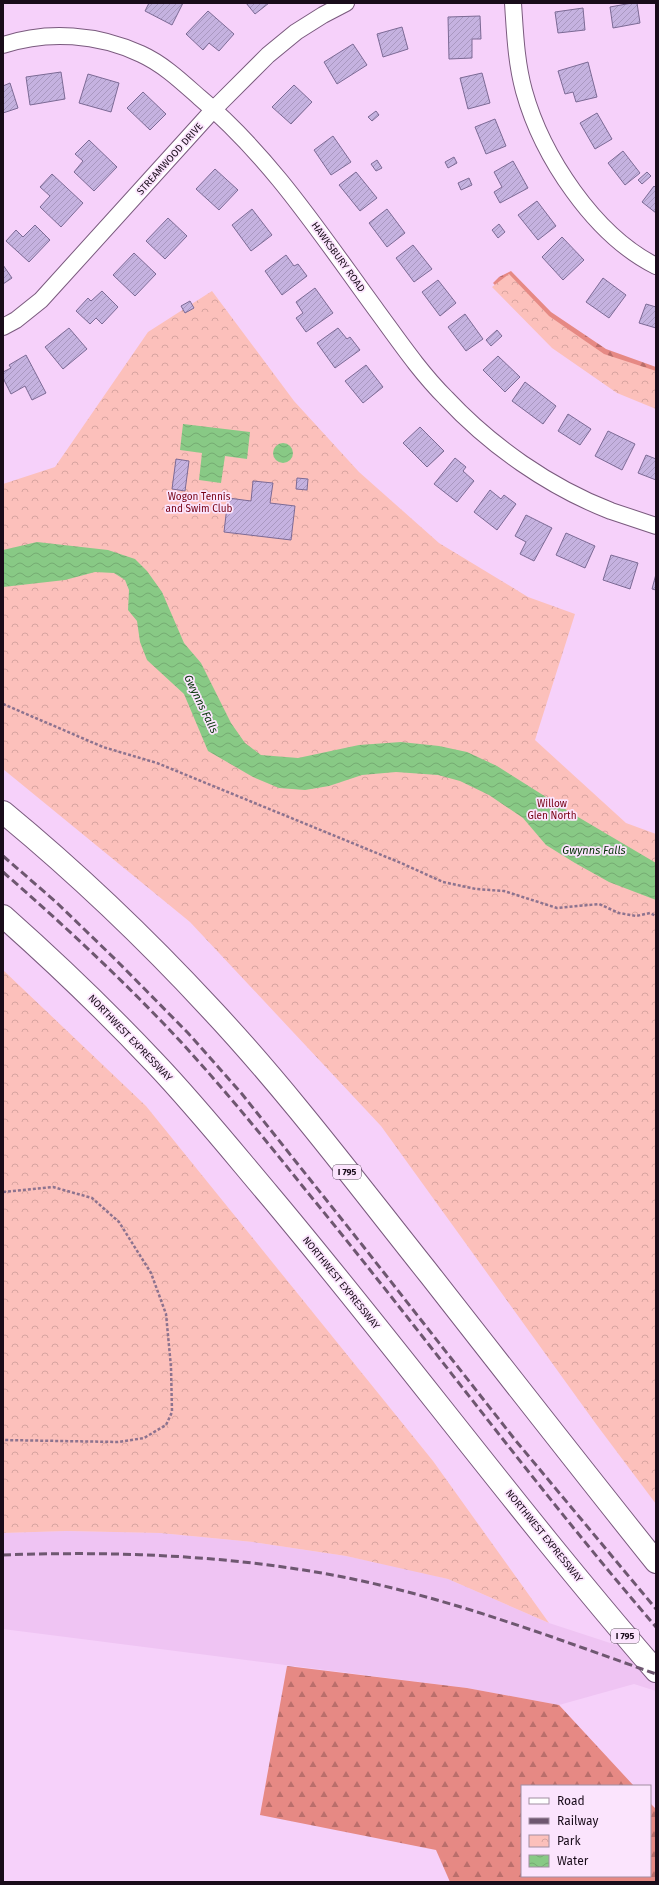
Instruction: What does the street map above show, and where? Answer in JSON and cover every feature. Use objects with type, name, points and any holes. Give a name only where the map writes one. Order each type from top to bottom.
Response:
[{"type":"highway","name":"I 795","points":[[3,812],[141,936],[212,1010],[268,1074],[390,1225],[656,1562]]},
{"type":"highway","name":"NORTHWEST EXPRESSWAY","points":[[3,916],[85,991],[156,1064],[207,1122],[332,1270],[594,1599],[656,1672]]},
{"type":"street","name":"STREAMWOOD DRIVE","points":[[3,327],[16,320],[52,289],[214,110],[268,55],[296,32],[346,3]]},
{"type":"street","points":[[513,3],[517,55],[523,90],[533,119],[546,148],[564,178],[613,236],[642,259],[656,266]]},
{"type":"street","name":"HAWKSBURY ROAD","points":[[3,45],[39,37],[64,35],[117,44],[142,55],[170,72],[214,110],[258,154],[292,194],[411,357],[445,398],[471,423],[508,454],[558,486],[610,510],[656,526]]},
{"type":"path","points":[[3,704],[103,747],[157,763],[444,882],[476,889],[504,891],[557,908],[599,904],[619,913],[636,916],[650,913],[656,916]]},
{"type":"path","points":[[3,1192],[53,1187],[92,1198],[118,1222],[151,1273],[166,1314],[171,1367],[172,1412],[166,1425],[144,1438],[118,1442],[3,1440]]},
{"type":"shaded area","points":[[67,1531],[160,1533],[253,1542],[346,1556],[448,1579],[549,1623],[656,1658],[656,1691],[634,1684],[559,1705],[467,1688],[3,1629],[3,1533]]},
{"type":"green space","points":[[511,271],[551,312],[606,349],[656,367],[656,404],[551,344],[493,283],[499,277]]},
{"type":"green space","points":[[509,274],[549,316],[604,354],[656,371],[656,409],[617,393],[552,348],[492,287]]},
{"type":"green space","points":[[212,291],[294,401],[359,472],[439,543],[528,597],[575,614],[535,740],[626,823],[656,834],[656,1504],[596,1424],[381,1126],[190,922],[3,769],[3,484],[55,467],[148,332]]},
{"type":"green space","points":[[3,970],[146,1106],[433,1461],[549,1623],[448,1579],[346,1556],[253,1542],[160,1533],[67,1531],[3,1533]]},
{"type":"green space","points":[[287,1666],[467,1688],[559,1705],[633,1785],[521,1785],[521,1877],[651,1877],[651,1804],[656,1809],[656,1882],[450,1882],[436,1850],[260,1815]]},
{"type":"water","points":[[183,424],[250,432],[247,459],[225,456],[221,483],[199,480],[202,453],[180,450]]},
{"type":"water","points":[[283,443],[290,446],[293,453],[290,460],[283,463],[276,460],[273,453],[276,446]]},
{"type":"water","name":"Gwynns Falls","points":[[37,542],[108,550],[135,559],[147,571],[162,592],[184,643],[201,663],[231,723],[245,743],[261,755],[298,758],[359,745],[401,742],[439,746],[467,752],[497,766],[573,814],[656,863],[656,900],[609,882],[575,863],[546,845],[523,818],[489,795],[460,781],[438,775],[396,772],[362,775],[329,786],[305,790],[279,788],[253,777],[208,751],[184,694],[147,660],[140,642],[137,621],[128,610],[129,590],[125,580],[114,573],[95,572],[65,580],[3,587],[3,550]]},
{"type":"building","points":[[149,3],[183,3],[172,25],[145,11]]},
{"type":"building","points":[[246,3],[269,3],[255,14]]},
{"type":"building","points":[[637,3],[640,23],[613,28],[610,7]]},
{"type":"building","points":[[583,8],[585,30],[558,33],[555,12]]},
{"type":"building","points":[[208,11],[234,34],[219,51],[209,43],[203,50],[186,34]]},
{"type":"building","points":[[480,16],[481,39],[472,39],[472,58],[449,59],[448,17]]},
{"type":"building","points":[[402,27],[408,49],[383,57],[377,34]]},
{"type":"building","points":[[353,44],[367,65],[337,84],[324,62]]},
{"type":"building","points":[[588,62],[597,97],[576,102],[573,92],[565,94],[558,71]]},
{"type":"building","points":[[61,72],[65,99],[30,105],[26,77]]},
{"type":"building","points":[[482,73],[490,103],[468,109],[460,78]]},
{"type":"building","points":[[88,74],[119,83],[111,112],[79,103]]},
{"type":"building","points":[[10,83],[18,108],[3,113],[3,86]]},
{"type":"building","points":[[294,85],[312,102],[291,124],[272,107]]},
{"type":"building","points":[[143,92],[166,114],[150,130],[127,108]]},
{"type":"building","points":[[376,111],[379,115],[372,121],[368,117]]},
{"type":"building","points":[[597,113],[612,139],[595,149],[580,123]]},
{"type":"building","points":[[495,119],[506,146],[486,154],[475,127]]},
{"type":"building","points":[[333,136],[351,162],[331,175],[314,150]]},
{"type":"building","points":[[89,140],[117,167],[94,191],[74,172],[83,161],[75,154]]},
{"type":"building","points":[[623,151],[640,173],[625,185],[608,163]]},
{"type":"building","points":[[454,157],[457,163],[448,168],[445,162]]},
{"type":"building","points":[[377,160],[382,168],[376,171],[371,164]]},
{"type":"building","points":[[513,161],[528,188],[500,203],[494,192],[502,187],[494,172]]},
{"type":"building","points":[[215,169],[238,190],[219,210],[196,189]]},
{"type":"building","points":[[356,172],[377,198],[360,211],[339,185]]},
{"type":"building","points":[[647,172],[651,176],[642,184],[638,180]]},
{"type":"building","points":[[52,174],[83,203],[61,227],[40,207],[50,196],[40,187]]},
{"type":"building","points":[[469,178],[472,185],[461,190],[458,183]]},
{"type":"building","points":[[654,186],[656,188],[656,213],[642,202]]},
{"type":"building","points":[[537,201],[556,226],[538,240],[518,215]]},
{"type":"building","points":[[252,209],[272,235],[251,251],[232,225]]},
{"type":"building","points":[[387,209],[405,233],[387,247],[369,223]]},
{"type":"building","points":[[168,218],[187,236],[165,259],[146,241]]},
{"type":"building","points":[[499,224],[505,232],[498,238],[492,230]]},
{"type":"building","points":[[35,225],[50,240],[29,262],[6,241],[16,230],[23,237]]},
{"type":"building","points":[[562,237],[584,260],[563,280],[542,257]]},
{"type":"building","points":[[413,245],[432,269],[414,282],[396,258]]},
{"type":"building","points":[[134,253],[156,274],[135,296],[113,275]]},
{"type":"building","points":[[286,255],[294,266],[298,264],[307,276],[282,295],[265,271]]},
{"type":"building","points":[[3,265],[12,278],[3,284]]},
{"type":"building","points":[[603,278],[626,295],[609,318],[586,302]]},
{"type":"building","points":[[438,280],[456,303],[440,316],[422,292]]},
{"type":"building","points":[[315,288],[333,313],[306,332],[296,318],[303,313],[296,302]]},
{"type":"building","points":[[102,291],[118,307],[102,324],[96,318],[90,324],[76,311],[88,298],[91,301]]},
{"type":"building","points":[[190,301],[194,308],[185,313],[181,306]]},
{"type":"building","points":[[646,304],[656,307],[656,328],[639,323]]},
{"type":"building","points":[[465,314],[483,339],[466,351],[448,327]]},
{"type":"building","points":[[69,328],[87,349],[63,369],[45,347]]},
{"type":"building","points":[[338,328],[347,339],[350,337],[360,350],[335,368],[317,343]]},
{"type":"building","points":[[497,330],[502,336],[491,346],[486,340]]},
{"type":"building","points":[[26,355],[46,393],[32,400],[25,386],[11,394],[3,378],[3,372],[11,368],[9,365]]},
{"type":"building","points":[[498,356],[520,377],[505,392],[483,370]]},
{"type":"building","points":[[366,365],[383,387],[363,403],[345,381]]},
{"type":"building","points":[[525,382],[556,406],[543,424],[512,401]]},
{"type":"building","points":[[568,414],[591,429],[580,445],[558,431]]},
{"type":"building","points":[[420,427],[444,451],[427,467],[403,443]]},
{"type":"building","points":[[608,431],[635,444],[622,470],[595,456]]},
{"type":"building","points":[[646,455],[656,459],[656,480],[638,473]]},
{"type":"building","points":[[455,458],[466,467],[463,471],[474,481],[457,502],[434,484]]},
{"type":"building","points":[[176,459],[189,461],[185,491],[172,489]]},
{"type":"building","points":[[297,478],[308,479],[307,490],[296,489]]},
{"type":"building","points":[[253,481],[273,483],[270,503],[295,506],[291,540],[224,532],[228,498],[251,501]]},
{"type":"building","points":[[490,490],[501,499],[504,495],[516,504],[497,530],[474,512]]},
{"type":"building","points":[[526,515],[552,528],[534,561],[520,554],[526,542],[515,536]]},
{"type":"building","points":[[566,533],[595,546],[585,568],[556,555]]},
{"type":"building","points":[[611,555],[638,563],[630,589],[603,580]]},
{"type":"building","points":[[656,574],[656,590],[652,589]]},
{"type":"railway","points":[[3,856],[56,902],[116,960],[188,1033],[242,1094],[516,1441],[656,1609]]},
{"type":"railway","points":[[3,872],[116,976],[181,1042],[213,1078],[259,1132],[348,1243],[566,1519],[656,1627]]},
{"type":"railway","points":[[3,1555],[129,1554],[171,1556],[255,1563],[338,1576],[459,1606],[656,1674]]},
{"type":"park label","name":"Wogon Tennis and Swim Club","points":[[199,502]]},
{"type":"park label","name":"Willow Glen North","points":[[552,810]]}]
